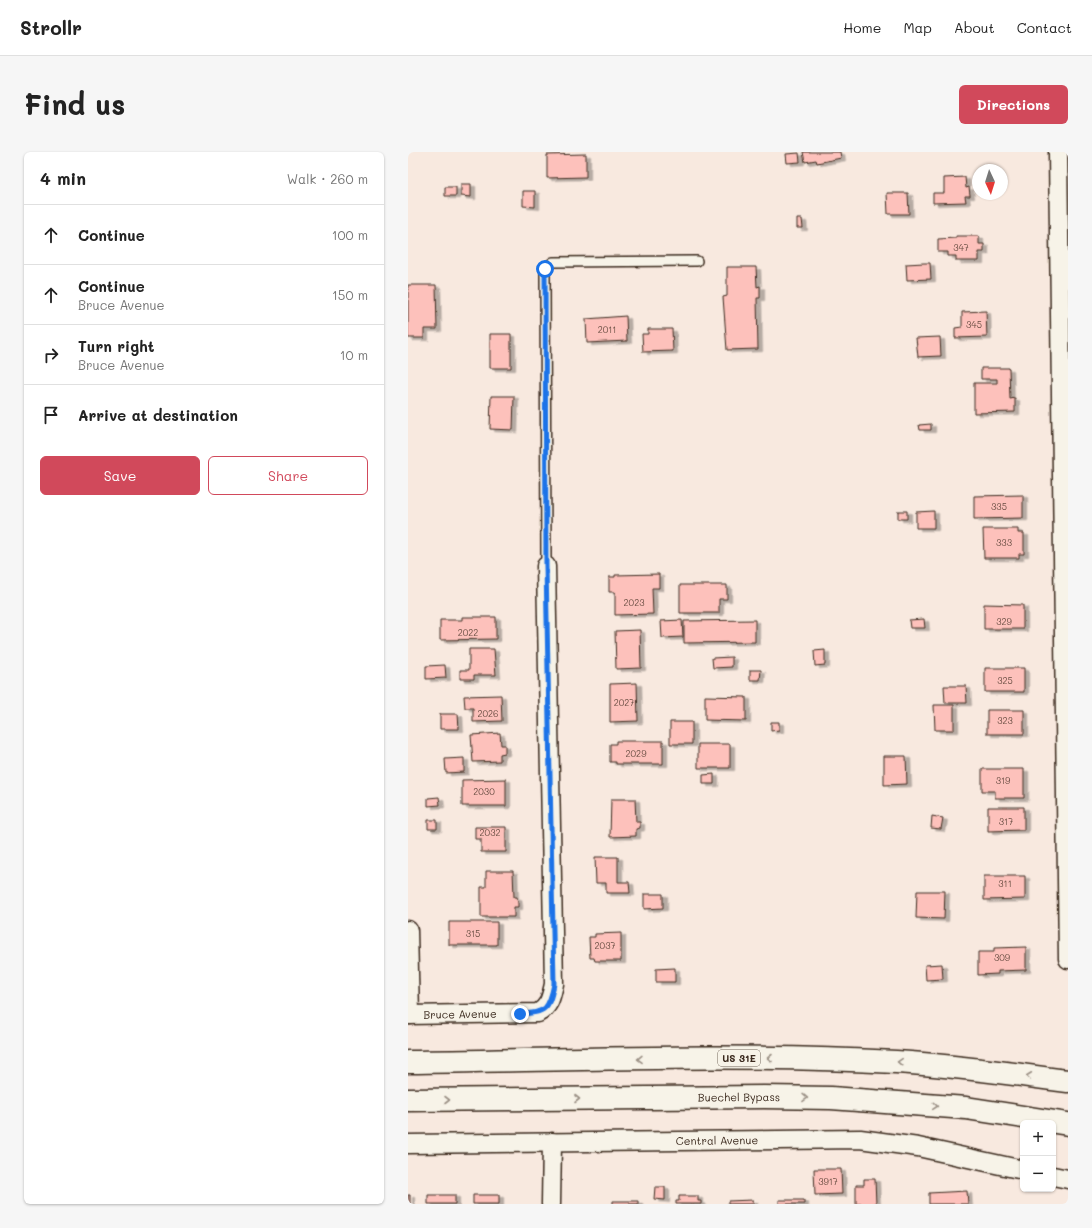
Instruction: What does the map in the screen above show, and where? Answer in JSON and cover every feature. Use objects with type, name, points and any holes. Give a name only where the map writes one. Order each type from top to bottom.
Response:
[{"type":"main road","name":"US 31E","points":[[408,1062],[753,1058],[834,1059],[935,1065],[1068,1081]]},
{"type":"main road","name":"Buechel Bypass","points":[[408,1100],[831,1098],[966,1108],[1068,1124]]},
{"type":"street","points":[[1058,152],[1068,959]]},
{"type":"street","name":"Bruce Avenue","points":[[409,1014],[538,1013],[546,1008],[550,1000],[554,984],[546,566]]},
{"type":"street","points":[[408,930],[409,1014]]},
{"type":"street","name":"Central Avenue","points":[[408,1144],[860,1139],[918,1147],[1020,1169]]},
{"type":"street","points":[[551,1204],[552,1142]]},
{"type":"street","points":[[1056,1177],[1068,1179]]},
{"type":"lane","points":[[546,566],[545,269],[553,262],[697,261]]},
{"type":"building","points":[[803,152],[840,152],[841,158],[817,163],[816,160],[805,162]]},
{"type":"building","points":[[799,153],[800,162],[787,163],[786,154]]},
{"type":"building","points":[[586,154],[586,177],[547,178],[547,155]]},
{"type":"building","points":[[965,177],[966,188],[969,187],[970,195],[965,196],[966,202],[933,203],[933,193],[944,193],[944,178]]},
{"type":"building","points":[[461,184],[471,184],[471,197],[461,196]]},
{"type":"building","points":[[445,187],[456,187],[456,196],[445,196]]},
{"type":"building","points":[[523,191],[535,191],[535,207],[523,206]]},
{"type":"building","points":[[887,193],[908,193],[909,214],[888,214]]},
{"type":"building","points":[[797,219],[802,219],[803,228],[797,228]]},
{"type":"building","points":[[956,236],[979,236],[979,244],[984,244],[984,252],[979,252],[979,261],[956,261],[956,256],[948,256],[948,252],[938,252],[938,239],[956,238]]},
{"type":"building","points":[[930,263],[931,279],[907,280],[906,264]]},
{"type":"building","points":[[727,267],[756,267],[757,287],[760,286],[760,298],[757,298],[758,349],[727,350],[723,297],[727,296]]},
{"type":"building","points":[[408,285],[436,285],[437,329],[424,329],[424,338],[408,338]]},
{"type":"building","points":[[986,311],[987,337],[955,338],[955,328],[962,327],[962,312]]},
{"type":"building","points":[[626,316],[627,341],[587,343],[586,319]]},
{"type":"building","points":[[648,329],[672,329],[673,351],[643,352],[642,334],[648,334]]},
{"type":"building","points":[[490,334],[511,334],[511,368],[490,368]]},
{"type":"building","points":[[940,337],[941,356],[918,357],[916,338]]},
{"type":"building","points":[[981,368],[1009,368],[1010,399],[1015,398],[1015,412],[974,413],[974,383],[997,383],[997,379],[981,379]]},
{"type":"building","points":[[491,396],[514,396],[513,430],[490,429]]},
{"type":"building","points":[[931,424],[931,430],[920,430],[919,425]]},
{"type":"building","points":[[1023,495],[1023,518],[974,519],[974,496]]},
{"type":"building","points":[[898,511],[907,511],[907,519],[898,519]]},
{"type":"building","points":[[934,511],[934,528],[916,528],[916,512]]},
{"type":"building","points":[[983,529],[1018,529],[1018,533],[1024,533],[1024,554],[1019,554],[1019,558],[984,558]]},
{"type":"building","points":[[659,574],[659,588],[652,588],[653,614],[615,615],[615,592],[609,592],[609,577],[615,577],[615,575]]},
{"type":"building","points":[[680,585],[727,585],[727,599],[719,599],[719,613],[680,613]]},
{"type":"building","points":[[984,604],[1023,605],[1023,629],[984,629]]},
{"type":"building","points":[[462,617],[496,617],[496,639],[440,640],[440,620],[462,620]]},
{"type":"building","points":[[924,619],[925,628],[910,628],[909,620]]},
{"type":"building","points":[[682,620],[683,637],[662,638],[661,621]]},
{"type":"building","points":[[755,620],[755,642],[684,643],[684,621]]},
{"type":"building","points":[[640,630],[641,668],[616,669],[615,631]]},
{"type":"building","points":[[469,649],[494,649],[496,675],[474,675],[474,679],[460,679],[460,670],[469,670]]},
{"type":"building","points":[[825,650],[825,665],[815,666],[814,651]]},
{"type":"building","points":[[732,657],[732,667],[713,668],[712,658]]},
{"type":"building","points":[[445,665],[446,678],[426,679],[426,666]]},
{"type":"building","points":[[985,668],[1024,668],[1024,692],[985,692]]},
{"type":"building","points":[[750,670],[761,670],[760,680],[750,680]]},
{"type":"building","points":[[637,683],[638,721],[610,722],[610,684]]},
{"type":"building","points":[[944,686],[966,686],[967,703],[945,703]]},
{"type":"building","points":[[501,695],[502,721],[473,722],[473,708],[465,708],[464,696]]},
{"type":"building","points":[[705,696],[746,697],[746,721],[705,720]]},
{"type":"building","points":[[934,705],[954,705],[954,730],[935,730]]},
{"type":"building","points":[[987,710],[1024,710],[1024,734],[987,734]]},
{"type":"building","points":[[440,714],[458,714],[459,729],[440,729]]},
{"type":"building","points":[[670,722],[692,722],[692,744],[670,744]]},
{"type":"building","points":[[771,722],[779,722],[779,730],[771,731]]},
{"type":"building","points":[[500,733],[501,745],[505,745],[505,753],[500,754],[500,761],[473,762],[471,735]]},
{"type":"building","points":[[616,741],[663,741],[663,764],[616,764],[616,762],[610,762],[610,744],[616,744]]},
{"type":"building","points":[[698,744],[730,744],[730,768],[698,768]]},
{"type":"building","points":[[884,756],[906,756],[907,784],[884,785]]},
{"type":"building","points":[[464,758],[464,772],[446,773],[445,759]]},
{"type":"building","points":[[982,769],[1024,769],[1024,798],[995,798],[995,791],[982,791]]},
{"type":"building","points":[[714,774],[714,784],[703,784],[703,775]]},
{"type":"building","points":[[506,779],[506,806],[462,806],[462,780]]},
{"type":"building","points":[[439,797],[440,805],[428,806],[428,798]]},
{"type":"building","points":[[611,799],[635,799],[636,822],[640,822],[640,828],[636,829],[636,836],[610,837]]},
{"type":"building","points":[[988,807],[1024,807],[1024,830],[988,831]]},
{"type":"building","points":[[932,816],[943,818],[941,829],[931,828]]},
{"type":"building","points":[[428,820],[437,820],[437,829],[428,829]]},
{"type":"building","points":[[475,827],[506,827],[506,852],[481,852],[481,839],[475,839]]},
{"type":"building","points":[[595,857],[618,857],[618,882],[629,882],[630,893],[606,893],[606,883],[596,883]]},
{"type":"building","points":[[486,871],[513,871],[514,897],[517,897],[518,903],[518,907],[514,907],[514,917],[481,917],[481,887],[486,887]]},
{"type":"building","points":[[984,876],[1025,876],[1025,899],[984,900]]},
{"type":"building","points":[[917,891],[945,891],[944,919],[916,918]]},
{"type":"building","points":[[644,894],[663,894],[663,908],[644,909]]},
{"type":"building","points":[[449,922],[497,922],[497,945],[449,945]]},
{"type":"building","points":[[621,933],[621,961],[595,961],[594,958],[590,958],[589,937],[595,937],[595,934]]},
{"type":"building","points":[[1026,947],[1026,970],[998,971],[998,974],[978,975],[978,952],[994,952],[994,948]]},
{"type":"building","points":[[942,964],[943,979],[926,980],[925,965]]},
{"type":"building","points":[[675,968],[675,982],[656,982],[656,969]]},
{"type":"building","points":[[814,1169],[841,1169],[842,1194],[815,1195]]},
{"type":"building","points":[[864,1179],[875,1179],[876,1204],[856,1204],[856,1185],[864,1185]]},
{"type":"building","points":[[655,1187],[665,1187],[665,1200],[654,1199]]},
{"type":"building","points":[[967,1191],[968,1204],[929,1204],[929,1193]]},
{"type":"building","points":[[408,1195],[410,1195],[410,1204],[408,1204]]},
{"type":"building","points":[[428,1195],[455,1195],[455,1204],[428,1204]]},
{"type":"building","points":[[473,1195],[499,1195],[499,1204],[473,1204]]},
{"type":"building","points":[[679,1196],[698,1196],[698,1201],[701,1201],[701,1204],[676,1204],[676,1201],[679,1201]]},
{"type":"building","points":[[753,1200],[753,1204],[728,1204],[728,1201]]},
{"type":"building","points":[[779,1200],[804,1200],[804,1204],[779,1204]]},
{"type":"building","points":[[613,1201],[638,1201],[638,1204],[613,1204]]},
{"type":"route","points":[[520,1014],[538,1013],[546,1008],[550,1000],[554,984],[546,566],[545,269]]}]
